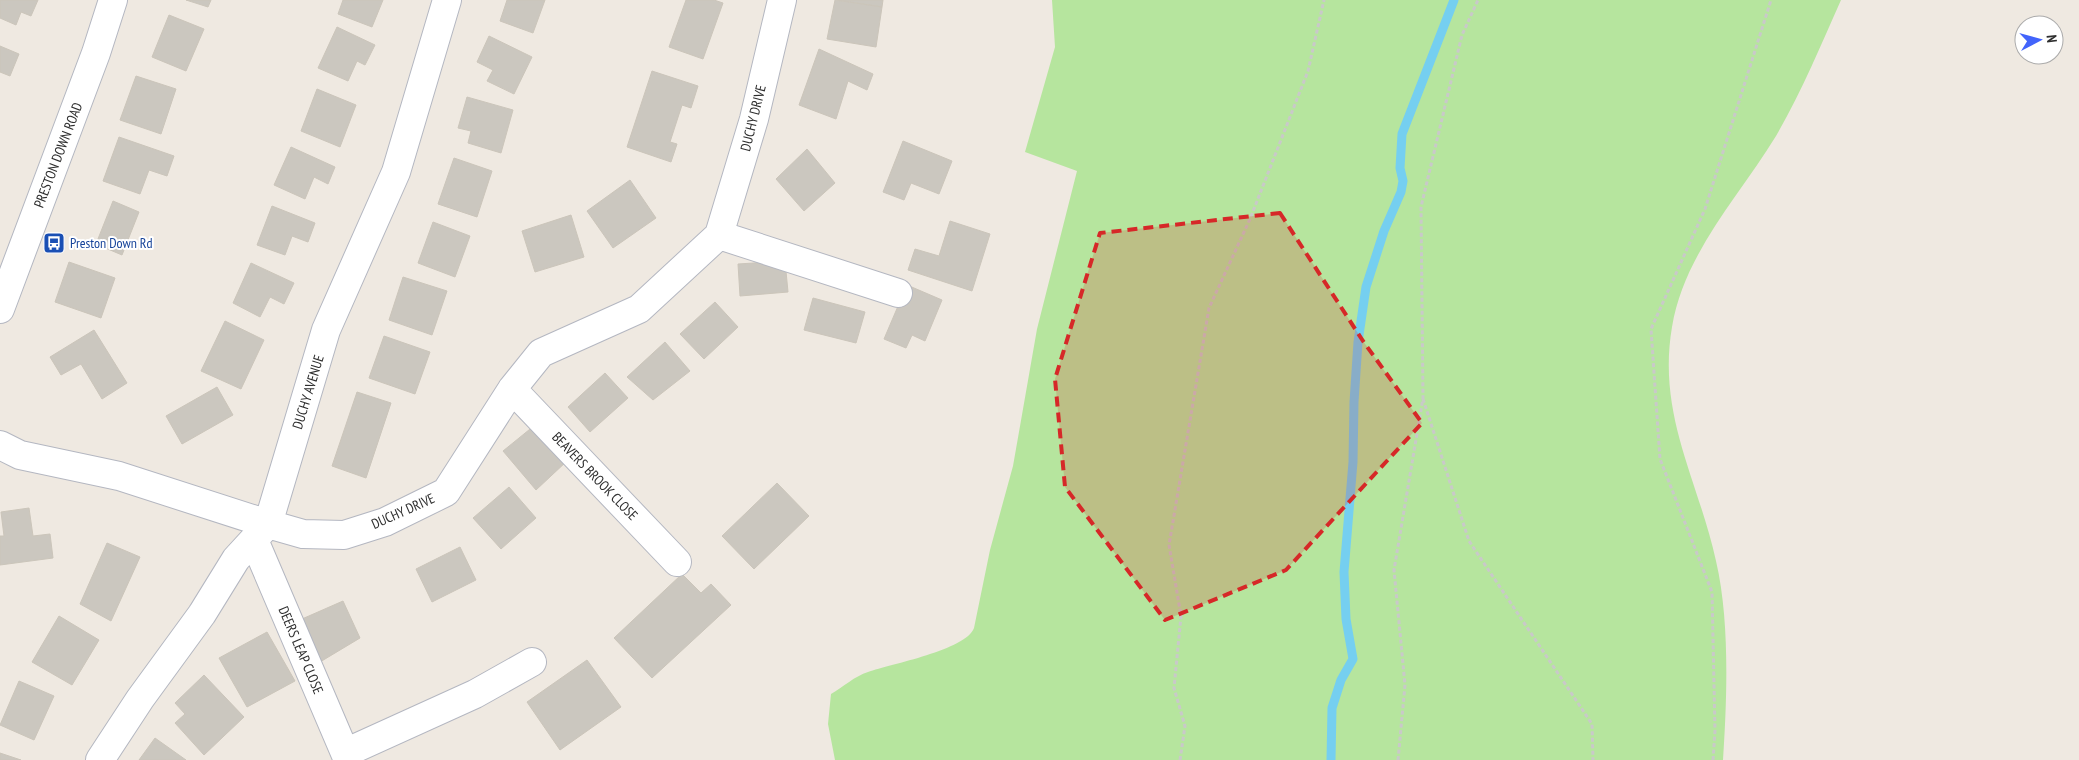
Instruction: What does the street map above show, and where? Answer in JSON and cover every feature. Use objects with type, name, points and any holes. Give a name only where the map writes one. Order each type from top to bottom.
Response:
[{"type":"street","name":"PRESTON DOWN ROAD","points":[[0,309],[96,53],[113,0]]},
{"type":"street","name":"DUCHY AVENUE","points":[[261,532],[326,330],[396,172],[447,0]]},
{"type":"street","name":"DUCHY DRIVE","points":[[261,532],[344,535],[385,522],[446,492],[512,389],[541,353],[639,310],[719,235],[754,119],[782,0]]},
{"type":"street","points":[[719,235],[898,293]]},
{"type":"street","name":"BEAVERS BROOK CLOSE","points":[[512,389],[677,562]]},
{"type":"street","points":[[0,445],[20,455],[119,476],[261,532],[236,559],[202,614],[140,699],[100,760]]},
{"type":"street","name":"DEERS LEAP CLOSE","points":[[261,532],[346,756]]},
{"type":"street","points":[[346,756],[475,694],[532,662]]},
{"type":"path","points":[[1180,760],[1185,726],[1174,688],[1181,616],[1169,545],[1209,308],[1250,220],[1308,71],[1324,0]]},
{"type":"path","points":[[1398,760],[1405,685],[1394,570],[1423,398],[1422,207],[1462,35],[1478,0]]},
{"type":"path","points":[[1713,760],[1715,731],[1712,592],[1660,459],[1651,329],[1705,209],[1771,0]]},
{"type":"path","points":[[1423,398],[1469,541],[1592,724],[1593,760]]},
{"type":"highlighted area","points":[[1280,213],[1363,341],[1422,423],[1286,570],[1165,620],[1065,487],[1055,379],[1100,233]]},
{"type":"green space","points":[[1052,0],[1841,0],[1785,120],[1700,251],[1678,300],[1672,327],[1669,359],[1670,389],[1675,418],[1716,561],[1724,609],[1726,711],[1723,760],[835,760],[828,724],[831,694],[863,674],[927,655],[957,643],[968,636],[974,628],[990,550],[1013,466],[1037,329],[1077,171],[1025,152],[1055,47]]},
{"type":"building","points":[[0,0],[38,0],[31,16],[21,12],[16,25],[0,18]]},
{"type":"building","points":[[186,0],[211,0],[208,7]]},
{"type":"building","points":[[343,0],[383,0],[372,27],[338,14]]},
{"type":"building","points":[[507,0],[545,0],[533,33],[500,21]]},
{"type":"building","points":[[686,0],[714,0],[723,3],[703,59],[669,47]]},
{"type":"building","points":[[835,0],[882,7],[876,47],[827,39]]},
{"type":"building","points":[[838,0],[883,0],[882,7]]},
{"type":"building","points":[[169,15],[204,29],[186,71],[152,57]]},
{"type":"building","points":[[337,27],[375,45],[365,65],[357,61],[348,81],[318,68]]},
{"type":"building","points":[[489,36],[532,57],[514,94],[487,81],[493,70],[477,62]]},
{"type":"building","points":[[0,46],[19,54],[10,76],[0,72]]},
{"type":"building","points":[[819,49],[873,74],[867,90],[848,81],[836,119],[799,105]]},
{"type":"building","points":[[652,71],[698,86],[691,108],[682,105],[670,142],[677,144],[671,162],[627,147]]},
{"type":"building","points":[[136,76],[176,89],[161,134],[120,120]]},
{"type":"building","points":[[317,89],[356,105],[340,147],[301,131]]},
{"type":"building","points":[[467,97],[513,110],[501,153],[468,143],[471,131],[458,128]]},
{"type":"building","points":[[119,137],[174,156],[167,176],[149,170],[140,194],[103,181]]},
{"type":"building","points":[[903,141],[952,161],[939,194],[911,183],[904,200],[883,192]]},
{"type":"building","points":[[291,147],[335,167],[328,184],[314,177],[305,199],[274,185]]},
{"type":"building","points":[[807,149],[835,183],[804,211],[776,179]]},
{"type":"building","points":[[454,158],[492,171],[477,217],[438,204]]},
{"type":"building","points":[[630,180],[656,218],[613,248],[587,211]]},
{"type":"building","points":[[113,201],[139,212],[122,255],[96,244]]},
{"type":"building","points":[[272,206],[315,223],[308,242],[292,236],[285,255],[257,245]]},
{"type":"building","points":[[571,215],[584,257],[535,272],[522,231]]},
{"type":"building","points":[[950,221],[990,234],[972,291],[908,270],[915,249],[939,256]]},
{"type":"building","points":[[433,222],[470,236],[455,277],[418,263]]},
{"type":"building","points":[[785,261],[788,292],[740,296],[738,264]]},
{"type":"building","points":[[69,262],[115,278],[101,318],[55,302]]},
{"type":"building","points":[[251,263],[294,283],[284,304],[270,297],[260,317],[233,303]]},
{"type":"building","points":[[403,277],[447,291],[432,335],[389,320]]},
{"type":"building","points":[[907,285],[942,300],[925,341],[912,335],[906,348],[884,339]]},
{"type":"building","points":[[813,298],[865,312],[856,343],[804,330]]},
{"type":"building","points":[[715,302],[738,327],[704,359],[680,334]]},
{"type":"building","points":[[225,321],[264,340],[241,389],[201,371]]},
{"type":"building","points":[[94,330],[127,383],[102,399],[81,364],[61,375],[50,357]]},
{"type":"building","points":[[384,336],[430,352],[415,394],[369,378]]},
{"type":"building","points":[[665,342],[690,371],[653,400],[627,377]]},
{"type":"building","points":[[605,373],[628,398],[590,432],[568,407]]},
{"type":"building","points":[[217,387],[233,415],[182,444],[166,416]]},
{"type":"building","points":[[357,392],[391,403],[366,478],[332,466]]},
{"type":"building","points":[[535,425],[567,461],[536,490],[503,451]]},
{"type":"building","points":[[777,483],[809,516],[754,569],[722,536]]},
{"type":"building","points":[[509,487],[536,518],[501,549],[473,518]]},
{"type":"building","points":[[29,508],[33,536],[50,534],[53,558],[0,565],[0,536],[4,536],[1,512]]},
{"type":"building","points":[[107,543],[140,557],[111,621],[80,604]]},
{"type":"building","points":[[460,547],[476,580],[432,602],[416,569]]},
{"type":"building","points":[[682,574],[701,593],[711,584],[731,605],[652,678],[614,638]]},
{"type":"building","points":[[343,601],[360,638],[320,662],[302,619]]},
{"type":"building","points":[[59,616],[99,640],[72,685],[32,662]]},
{"type":"building","points":[[267,632],[295,681],[247,707],[219,658]]},
{"type":"building","points":[[587,660],[621,707],[560,750],[527,702]]},
{"type":"building","points":[[204,675],[244,717],[204,755],[175,723],[185,714],[175,703]]},
{"type":"building","points":[[19,681],[54,696],[34,740],[0,725]]},
{"type":"building","points":[[155,738],[186,760],[139,760]]},
{"type":"building","points":[[0,753],[21,760],[0,760]]},
{"type":"waterway","points":[[1331,760],[1332,708],[1341,680],[1353,659],[1346,619],[1344,572],[1353,462],[1358,342],[1366,287],[1384,231],[1401,192],[1403,181],[1400,168],[1402,134],[1454,0]]},
{"type":"place","name":"Preston Down Rd","points":[[54,243]]}]
